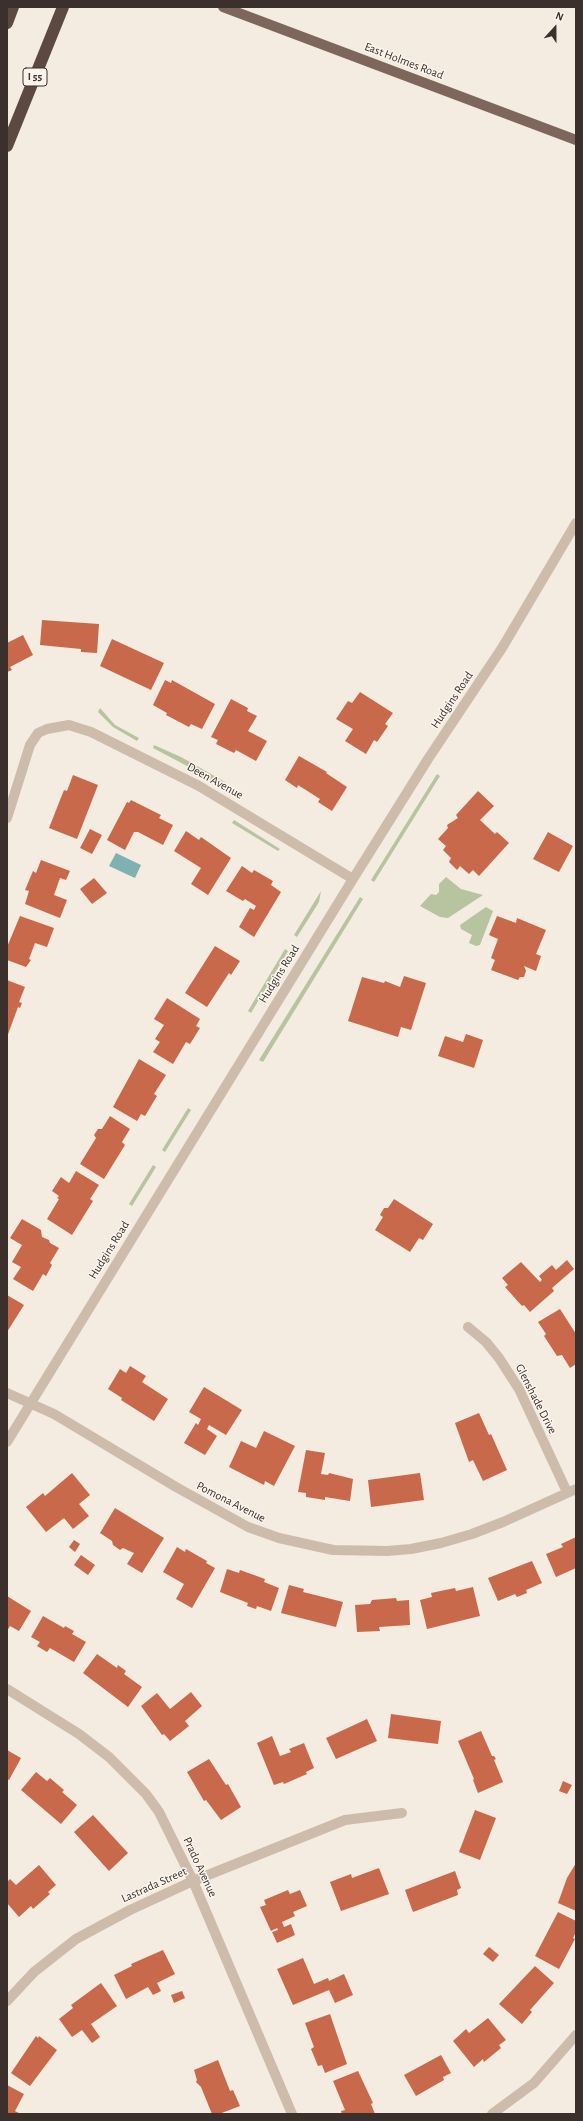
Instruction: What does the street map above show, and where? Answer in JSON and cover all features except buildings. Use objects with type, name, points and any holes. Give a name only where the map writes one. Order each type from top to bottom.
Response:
[{"type":"highway","points":[[7,24],[14,7]]},
{"type":"highway","name":"I 55","points":[[7,146],[63,7]]},
{"type":"main road","name":"East Holmes Road","points":[[223,7],[576,140]]},
{"type":"street","name":"Hudgins Road","points":[[7,1442],[30,1402],[353,879],[428,759],[502,648],[576,523]]},
{"type":"street","name":"Deen Avenue","points":[[7,818],[30,745],[38,734],[55,726],[69,725],[81,728],[163,767],[239,809],[353,879]]},
{"type":"street","name":"Glenshade Drive","points":[[468,1327],[486,1342],[499,1358],[519,1390],[572,1490]]},
{"type":"street","name":"Pomona Avenue","points":[[7,1393],[54,1414],[248,1528],[279,1538],[333,1550],[387,1552],[411,1550],[441,1543],[472,1534],[504,1522],[572,1490]]},
{"type":"street","name":"Prado Avenue","points":[[7,1690],[79,1734],[109,1757],[129,1775],[146,1794],[159,1812],[193,1882],[292,2114]]},
{"type":"street","name":"Lastrada Street","points":[[7,2001],[34,1972],[76,1939],[123,1913],[193,1882],[345,1820],[402,1813]]},
{"type":"street","points":[[492,2114],[534,2083],[576,2035]]},
{"type":"green space","points":[[100,708],[115,725],[139,738],[137,741],[113,727],[98,712]]},
{"type":"green space","points":[[154,745],[181,757],[225,782],[223,785],[153,748]]},
{"type":"green space","points":[[437,774],[440,776],[374,882],[371,880]]},
{"type":"green space","points":[[234,820],[280,849],[278,851],[232,823]]},
{"type":"green space","points":[[446,877],[461,889],[483,895],[448,918],[440,917],[420,906],[431,894],[436,895],[439,892],[439,884]]},
{"type":"green space","points":[[321,891],[319,902],[297,937],[294,935]]},
{"type":"green space","points":[[360,897],[363,899],[263,1062],[259,1060]]},
{"type":"green space","points":[[486,907],[493,911],[480,945],[476,946],[469,943],[472,935],[461,929],[460,925]]},
{"type":"green space","points":[[285,949],[288,951],[251,1013],[248,1011]]},
{"type":"green space","points":[[188,1108],[191,1110],[165,1152],[162,1150]]},
{"type":"green space","points":[[153,1165],[156,1167],[132,1206],[129,1204]]},
{"type":"water","points":[[116,853],[141,865],[135,878],[109,866]]}]
